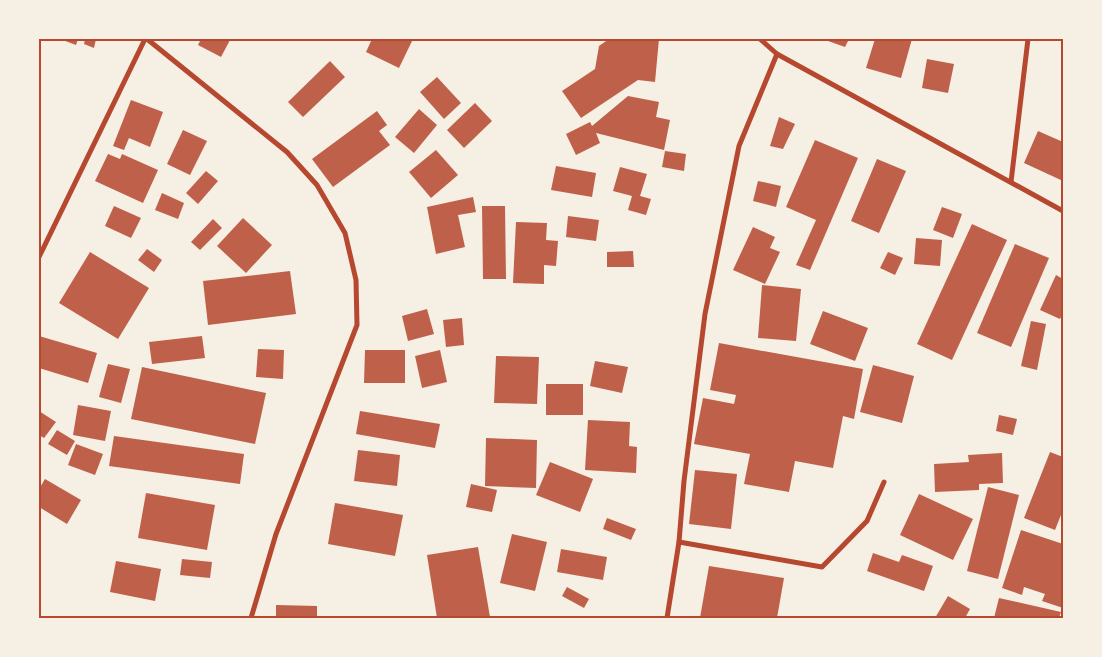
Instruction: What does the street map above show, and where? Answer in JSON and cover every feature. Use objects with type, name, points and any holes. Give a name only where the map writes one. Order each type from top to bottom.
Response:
[{"type":"street","points":[[39,257],[146,39],[287,152],[317,185],[346,233],[356,280],[357,325],[276,534],[251,618]]},
{"type":"street","points":[[760,39],[777,54],[1063,211]]},
{"type":"street","points":[[1011,182],[1028,39]]},
{"type":"street","points":[[667,618],[679,542],[684,481],[705,314],[739,146],[777,54]]},
{"type":"street","points":[[679,542],[822,567],[867,520],[884,482]]},
{"type":"building","points":[[60,39],[78,39],[76,45]]},
{"type":"building","points":[[85,39],[96,39],[94,48],[84,44]]},
{"type":"building","points":[[201,39],[230,40],[221,57],[198,45]]},
{"type":"building","points":[[372,39],[413,39],[399,68],[366,52]]},
{"type":"building","points":[[609,39],[659,39],[655,82],[638,80],[581,118],[562,91],[595,69],[599,46]]},
{"type":"building","points":[[828,39],[849,39],[845,47],[828,41]]},
{"type":"building","points":[[875,39],[912,39],[901,78],[866,68]]},
{"type":"building","points":[[927,59],[954,64],[948,93],[922,88]]},
{"type":"building","points":[[330,61],[345,77],[303,117],[288,102]]},
{"type":"building","points":[[437,77],[461,103],[444,119],[420,92]]},
{"type":"building","points":[[628,96],[659,102],[656,117],[670,120],[664,150],[596,133],[600,143],[576,155],[566,134],[590,122],[592,126]]},
{"type":"building","points":[[131,100],[163,112],[150,147],[129,138],[124,150],[113,146]]},
{"type":"building","points":[[475,103],[492,121],[464,148],[447,130]]},
{"type":"building","points":[[419,109],[437,125],[414,153],[395,137]]},
{"type":"building","points":[[377,111],[387,125],[379,131],[390,145],[333,187],[312,159]]},
{"type":"building","points":[[779,117],[795,124],[783,149],[770,146]]},
{"type":"building","points":[[183,130],[207,141],[190,175],[167,164]]},
{"type":"building","points":[[1038,131],[1063,142],[1063,181],[1024,163]]},
{"type":"building","points":[[815,140],[858,158],[810,270],[796,265],[816,220],[786,207]]},
{"type":"building","points":[[436,150],[458,175],[431,198],[409,172]]},
{"type":"building","points":[[665,151],[686,154],[684,171],[662,167]]},
{"type":"building","points":[[108,154],[120,159],[122,154],[158,170],[143,203],[95,181]]},
{"type":"building","points":[[877,159],[906,171],[879,233],[851,221]]},
{"type":"building","points":[[556,166],[596,173],[592,197],[551,190]]},
{"type":"building","points":[[620,167],[647,174],[640,196],[651,199],[646,215],[628,210],[632,196],[613,191]]},
{"type":"building","points":[[206,171],[218,181],[198,204],[186,193]]},
{"type":"building","points":[[758,181],[781,186],[776,207],[753,201]]},
{"type":"building","points":[[162,193],[184,203],[178,219],[155,210]]},
{"type":"building","points":[[473,197],[476,212],[458,215],[465,247],[436,254],[427,207]]},
{"type":"building","points":[[114,206],[141,218],[131,238],[105,226]]},
{"type":"building","points":[[482,206],[505,206],[506,279],[483,279]]},
{"type":"building","points":[[942,207],[962,214],[953,238],[933,230]]},
{"type":"building","points":[[568,216],[599,220],[596,241],[566,237]]},
{"type":"building","points":[[243,218],[272,245],[246,273],[217,246]]},
{"type":"building","points":[[213,219],[222,228],[200,250],[191,242]]},
{"type":"building","points":[[516,222],[547,223],[546,240],[558,241],[556,266],[544,265],[544,284],[513,283]]},
{"type":"building","points":[[972,224],[1007,240],[952,360],[917,344]]},
{"type":"building","points":[[753,227],[775,237],[770,248],[780,252],[765,284],[733,270]]},
{"type":"building","points":[[916,238],[942,240],[940,266],[914,264]]},
{"type":"building","points":[[1015,244],[1049,258],[1011,347],[977,333]]},
{"type":"building","points":[[147,249],[162,260],[154,272],[138,260]]},
{"type":"building","points":[[633,251],[634,267],[607,267],[607,252]]},
{"type":"building","points":[[90,252],[149,288],[118,339],[59,303]]},
{"type":"building","points":[[888,252],[903,258],[895,275],[880,268]]},
{"type":"building","points":[[290,271],[296,314],[208,325],[203,281]]},
{"type":"building","points":[[1056,275],[1063,279],[1063,313],[1060,319],[1040,310]]},
{"type":"building","points":[[762,285],[801,289],[796,341],[758,338]]},
{"type":"building","points":[[427,309],[434,334],[408,341],[402,316]]},
{"type":"building","points":[[823,311],[868,328],[855,361],[810,344]]},
{"type":"building","points":[[462,318],[464,345],[446,347],[443,320]]},
{"type":"building","points":[[1031,321],[1046,324],[1037,370],[1021,366]]},
{"type":"building","points":[[39,336],[97,353],[88,383],[39,368]]},
{"type":"building","points":[[202,336],[205,358],[152,364],[149,342]]},
{"type":"building","points":[[719,343],[863,369],[854,419],[843,416],[833,468],[795,461],[789,492],[744,484],[750,454],[694,444],[703,398],[734,404],[736,395],[710,390]]},
{"type":"building","points":[[258,349],[284,350],[283,379],[256,377]]},
{"type":"building","points":[[365,350],[405,350],[405,383],[364,383]]},
{"type":"building","points":[[440,350],[447,382],[422,388],[415,356]]},
{"type":"building","points":[[496,356],[539,357],[537,404],[494,403]]},
{"type":"building","points":[[595,361],[628,367],[622,393],[590,386]]},
{"type":"building","points":[[108,364],[130,369],[121,403],[99,397]]},
{"type":"building","points":[[873,365],[914,376],[902,423],[860,412]]},
{"type":"building","points":[[142,367],[266,393],[255,444],[131,419]]},
{"type":"building","points":[[546,384],[583,384],[583,415],[546,415]]},
{"type":"building","points":[[78,405],[111,411],[105,441],[73,435]]},
{"type":"building","points":[[39,411],[56,422],[44,438],[39,435]]},
{"type":"building","points":[[360,411],[440,424],[435,448],[356,434]]},
{"type":"building","points":[[999,415],[1017,419],[1013,435],[996,431]]},
{"type":"building","points":[[588,420],[630,422],[629,446],[637,447],[636,473],[585,470]]},
{"type":"building","points":[[57,430],[75,441],[67,455],[48,444]]},
{"type":"building","points":[[114,436],[244,454],[240,484],[109,466]]},
{"type":"building","points":[[486,438],[537,440],[536,488],[485,486]]},
{"type":"building","points":[[76,444],[103,454],[95,475],[68,465]]},
{"type":"building","points":[[358,450],[400,455],[397,486],[354,481]]},
{"type":"building","points":[[1050,452],[1063,457],[1063,510],[1055,530],[1024,518]]},
{"type":"building","points":[[1002,453],[1003,483],[979,484],[979,490],[935,492],[934,464],[969,462],[968,455]]},
{"type":"building","points":[[550,462],[593,479],[580,512],[536,495]]},
{"type":"building","points":[[695,470],[737,474],[731,529],[689,524]]},
{"type":"building","points":[[45,479],[81,500],[67,524],[39,507],[39,489]]},
{"type":"building","points":[[471,484],[497,490],[492,512],[466,507]]},
{"type":"building","points":[[988,487],[1019,495],[998,579],[967,571]]},
{"type":"building","points":[[146,493],[215,505],[207,550],[138,538]]},
{"type":"building","points":[[919,494],[973,519],[953,560],[900,535]]},
{"type":"building","points":[[335,503],[403,515],[395,556],[328,544]]},
{"type":"building","points":[[607,518],[636,529],[631,540],[603,529]]},
{"type":"building","points":[[1021,530],[1063,544],[1063,608],[1042,601],[1045,594],[1024,587],[1022,595],[1002,588]]},
{"type":"building","points":[[512,534],[547,542],[535,591],[500,583]]},
{"type":"building","points":[[478,547],[490,617],[437,618],[427,555]]},
{"type":"building","points":[[561,549],[607,557],[603,580],[557,572]]},
{"type":"building","points":[[873,553],[899,562],[902,555],[933,566],[924,591],[867,571]]},
{"type":"building","points":[[182,559],[212,562],[210,578],[180,575]]},
{"type":"building","points":[[116,561],[161,569],[155,601],[110,592]]},
{"type":"building","points":[[709,566],[784,578],[777,618],[700,618]]},
{"type":"building","points":[[567,587],[589,599],[584,608],[562,596]]},
{"type":"building","points":[[948,596],[970,609],[965,618],[935,618]]},
{"type":"building","points":[[999,598],[1061,612],[1059,618],[994,618]]},
{"type":"building","points":[[276,605],[317,606],[317,618],[276,618]]}]
